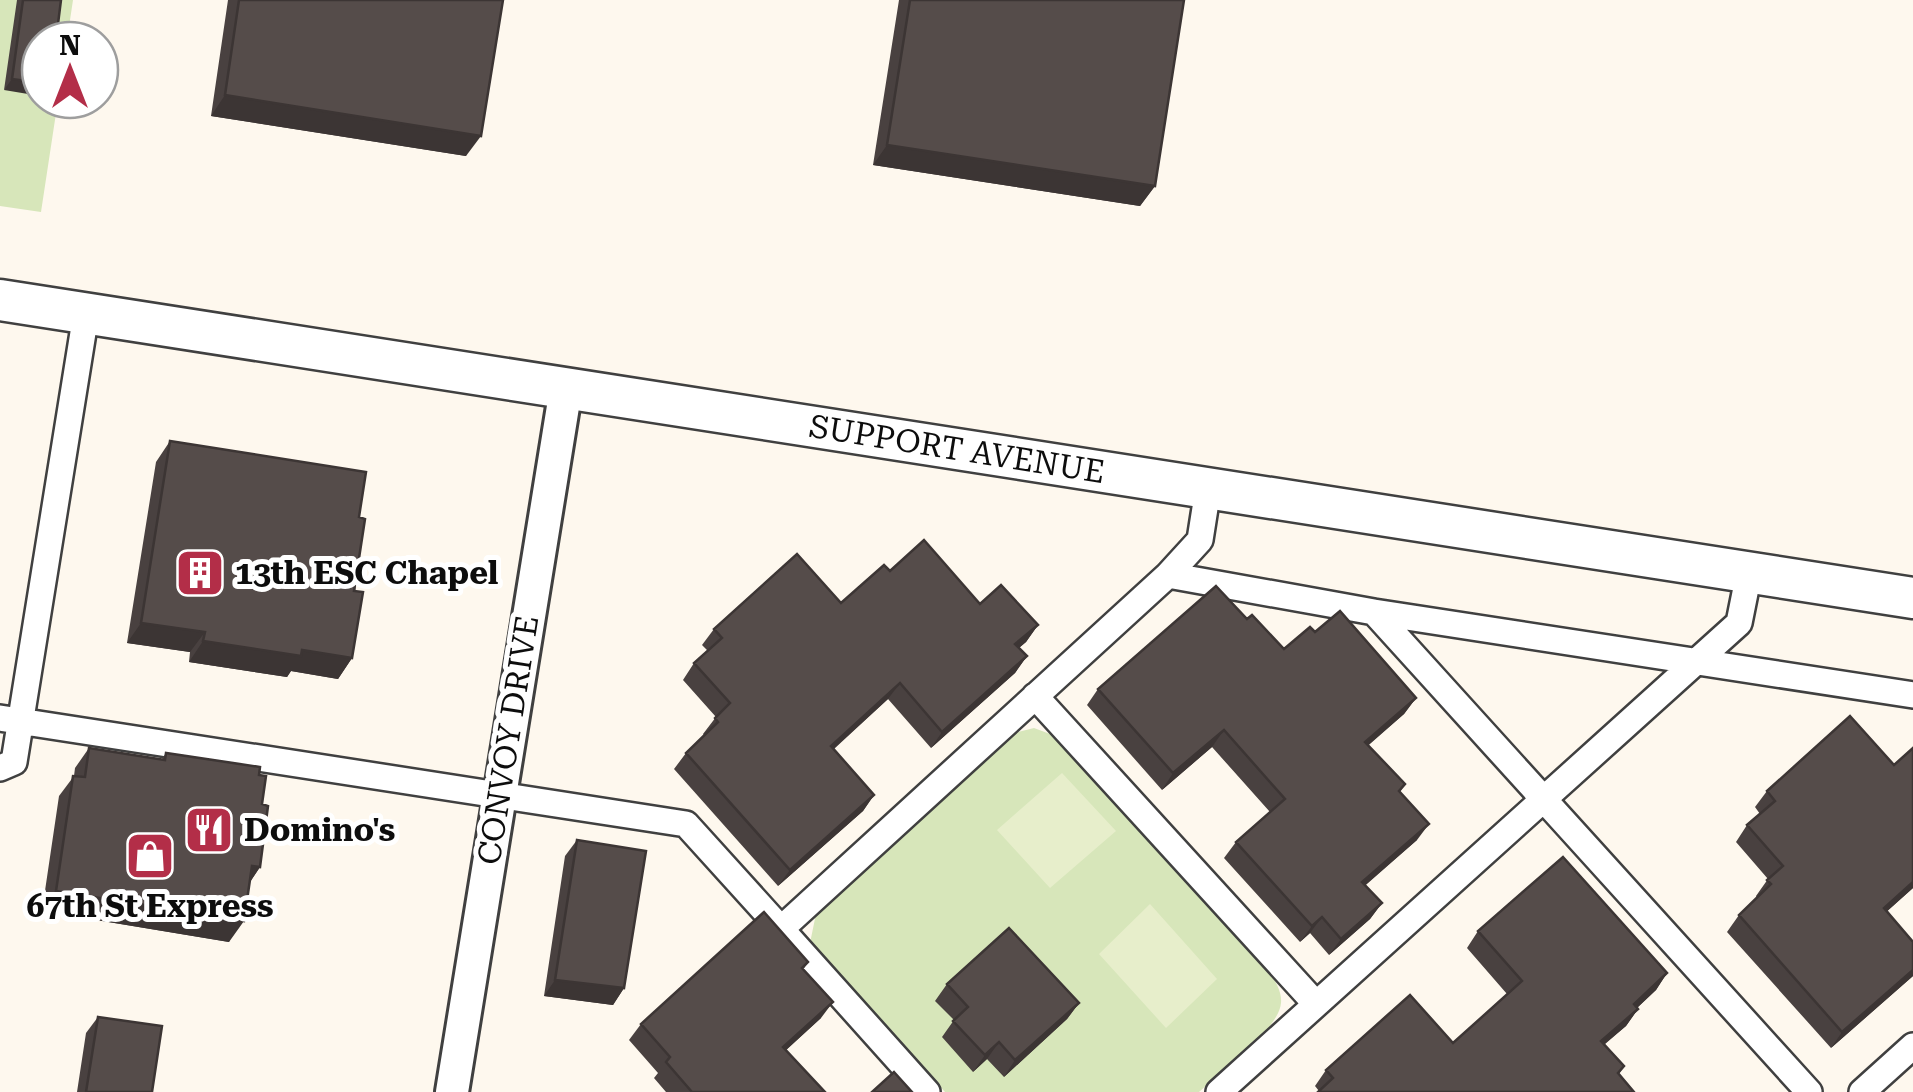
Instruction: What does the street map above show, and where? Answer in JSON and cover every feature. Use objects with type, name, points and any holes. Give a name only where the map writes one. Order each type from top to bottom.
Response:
[{"type":"street","name":"SUPPORT AVENUE","points":[[0,300],[1913,598]]},
{"type":"street","points":[[0,768],[14,762],[10,720],[86,314]]},
{"type":"street","name":"CONVOY DRIVE","points":[[452,1092],[566,388]]},
{"type":"street","points":[[781,929],[1168,575],[1200,540],[1208,488]]},
{"type":"street","points":[[1219,1092],[1739,623],[1749,573]]},
{"type":"street","points":[[1168,575],[1374,612],[1913,695]]},
{"type":"street","points":[[1374,612],[1809,1092]]},
{"type":"street","points":[[1035,696],[1316,1004]]},
{"type":"street","points":[[10,720],[686,824],[927,1092]]},
{"type":"street","points":[[1862,1092],[1909,1058]]},
{"type":"green space","points":[[0,0],[73,0],[70,20],[20,20],[20,120],[55,120],[41,212],[0,206]]},
{"type":"green space","points":[[1034,728],[1058,737],[1270,973],[1278,987],[1281,1003],[1270,1026],[1199,1092],[945,1092],[810,943],[817,909],[1014,733]]},
{"type":"green space","points":[[1062,773],[1116,831],[1050,888],[997,830]]},
{"type":"green space","points":[[1150,904],[1217,979],[1166,1028],[1099,954]]},
{"type":"building","points":[[23,0],[61,0],[58,20],[20,20]]},
{"type":"building","points":[[239,0],[503,0],[481,136],[225,95]]},
{"type":"building","points":[[910,0],[1184,0],[1155,186],[887,145]]},
{"type":"building","points":[[20,22],[20,80],[12,79]]},
{"type":"building","name":"13th ESC Chapel","points":[[170,441],[366,472],[359,517],[365,519],[354,591],[363,592],[352,658],[302,650],[301,656],[203,641],[205,632],[141,623]]},
{"type":"building","points":[[924,540],[980,604],[1001,585],[1038,625],[1015,644],[1027,656],[942,732],[900,683],[831,746],[874,795],[790,870],[686,753],[718,722],[715,718],[730,703],[694,663],[722,638],[714,629],[797,554],[841,603],[884,565],[890,571]]},
{"type":"building","points":[[1216,586],[1247,619],[1252,615],[1284,649],[1310,627],[1315,632],[1340,611],[1416,698],[1365,742],[1405,784],[1399,791],[1429,824],[1362,882],[1382,903],[1341,939],[1322,917],[1312,926],[1236,842],[1285,799],[1224,730],[1173,773],[1098,689]]},
{"type":"building","points":[[1850,716],[1894,765],[1913,748],[1913,882],[1884,908],[1913,942],[1913,970],[1842,1032],[1739,915],[1771,884],[1767,880],[1783,866],[1747,825],[1775,801],[1767,791]]},
{"type":"building","name":"67th St Express","points":[[89,748],[165,760],[166,753],[260,767],[259,775],[266,776],[262,804],[268,806],[260,867],[252,866],[244,921],[56,891],[73,776],[85,777]]},
{"type":"building","points":[[577,840],[646,851],[624,988],[555,980]]},
{"type":"building","points":[[1563,857],[1667,973],[1634,1004],[1638,1009],[1601,1041],[1624,1066],[1618,1073],[1634,1092],[1318,1092],[1333,1078],[1326,1070],[1410,995],[1453,1043],[1522,981],[1478,931]]},
{"type":"building","points":[[764,912],[808,962],[802,968],[833,1002],[783,1047],[825,1092],[692,1092],[666,1062],[670,1057],[641,1024]]},
{"type":"building","points":[[1009,928],[1079,1003],[1015,1060],[999,1042],[985,1055],[953,1021],[968,1007],[947,984]]},
{"type":"building","points":[[98,1017],[162,1026],[152,1092],[86,1092]]},
{"type":"building","points":[[894,1072],[912,1092],[872,1092]]},
{"type":"place","name":"13th ESC Chapel","points":[[200,573]]},
{"type":"place","name":"Domino's","points":[[209,830]]},
{"type":"place","name":"67th St Express","points":[[150,856]]}]
